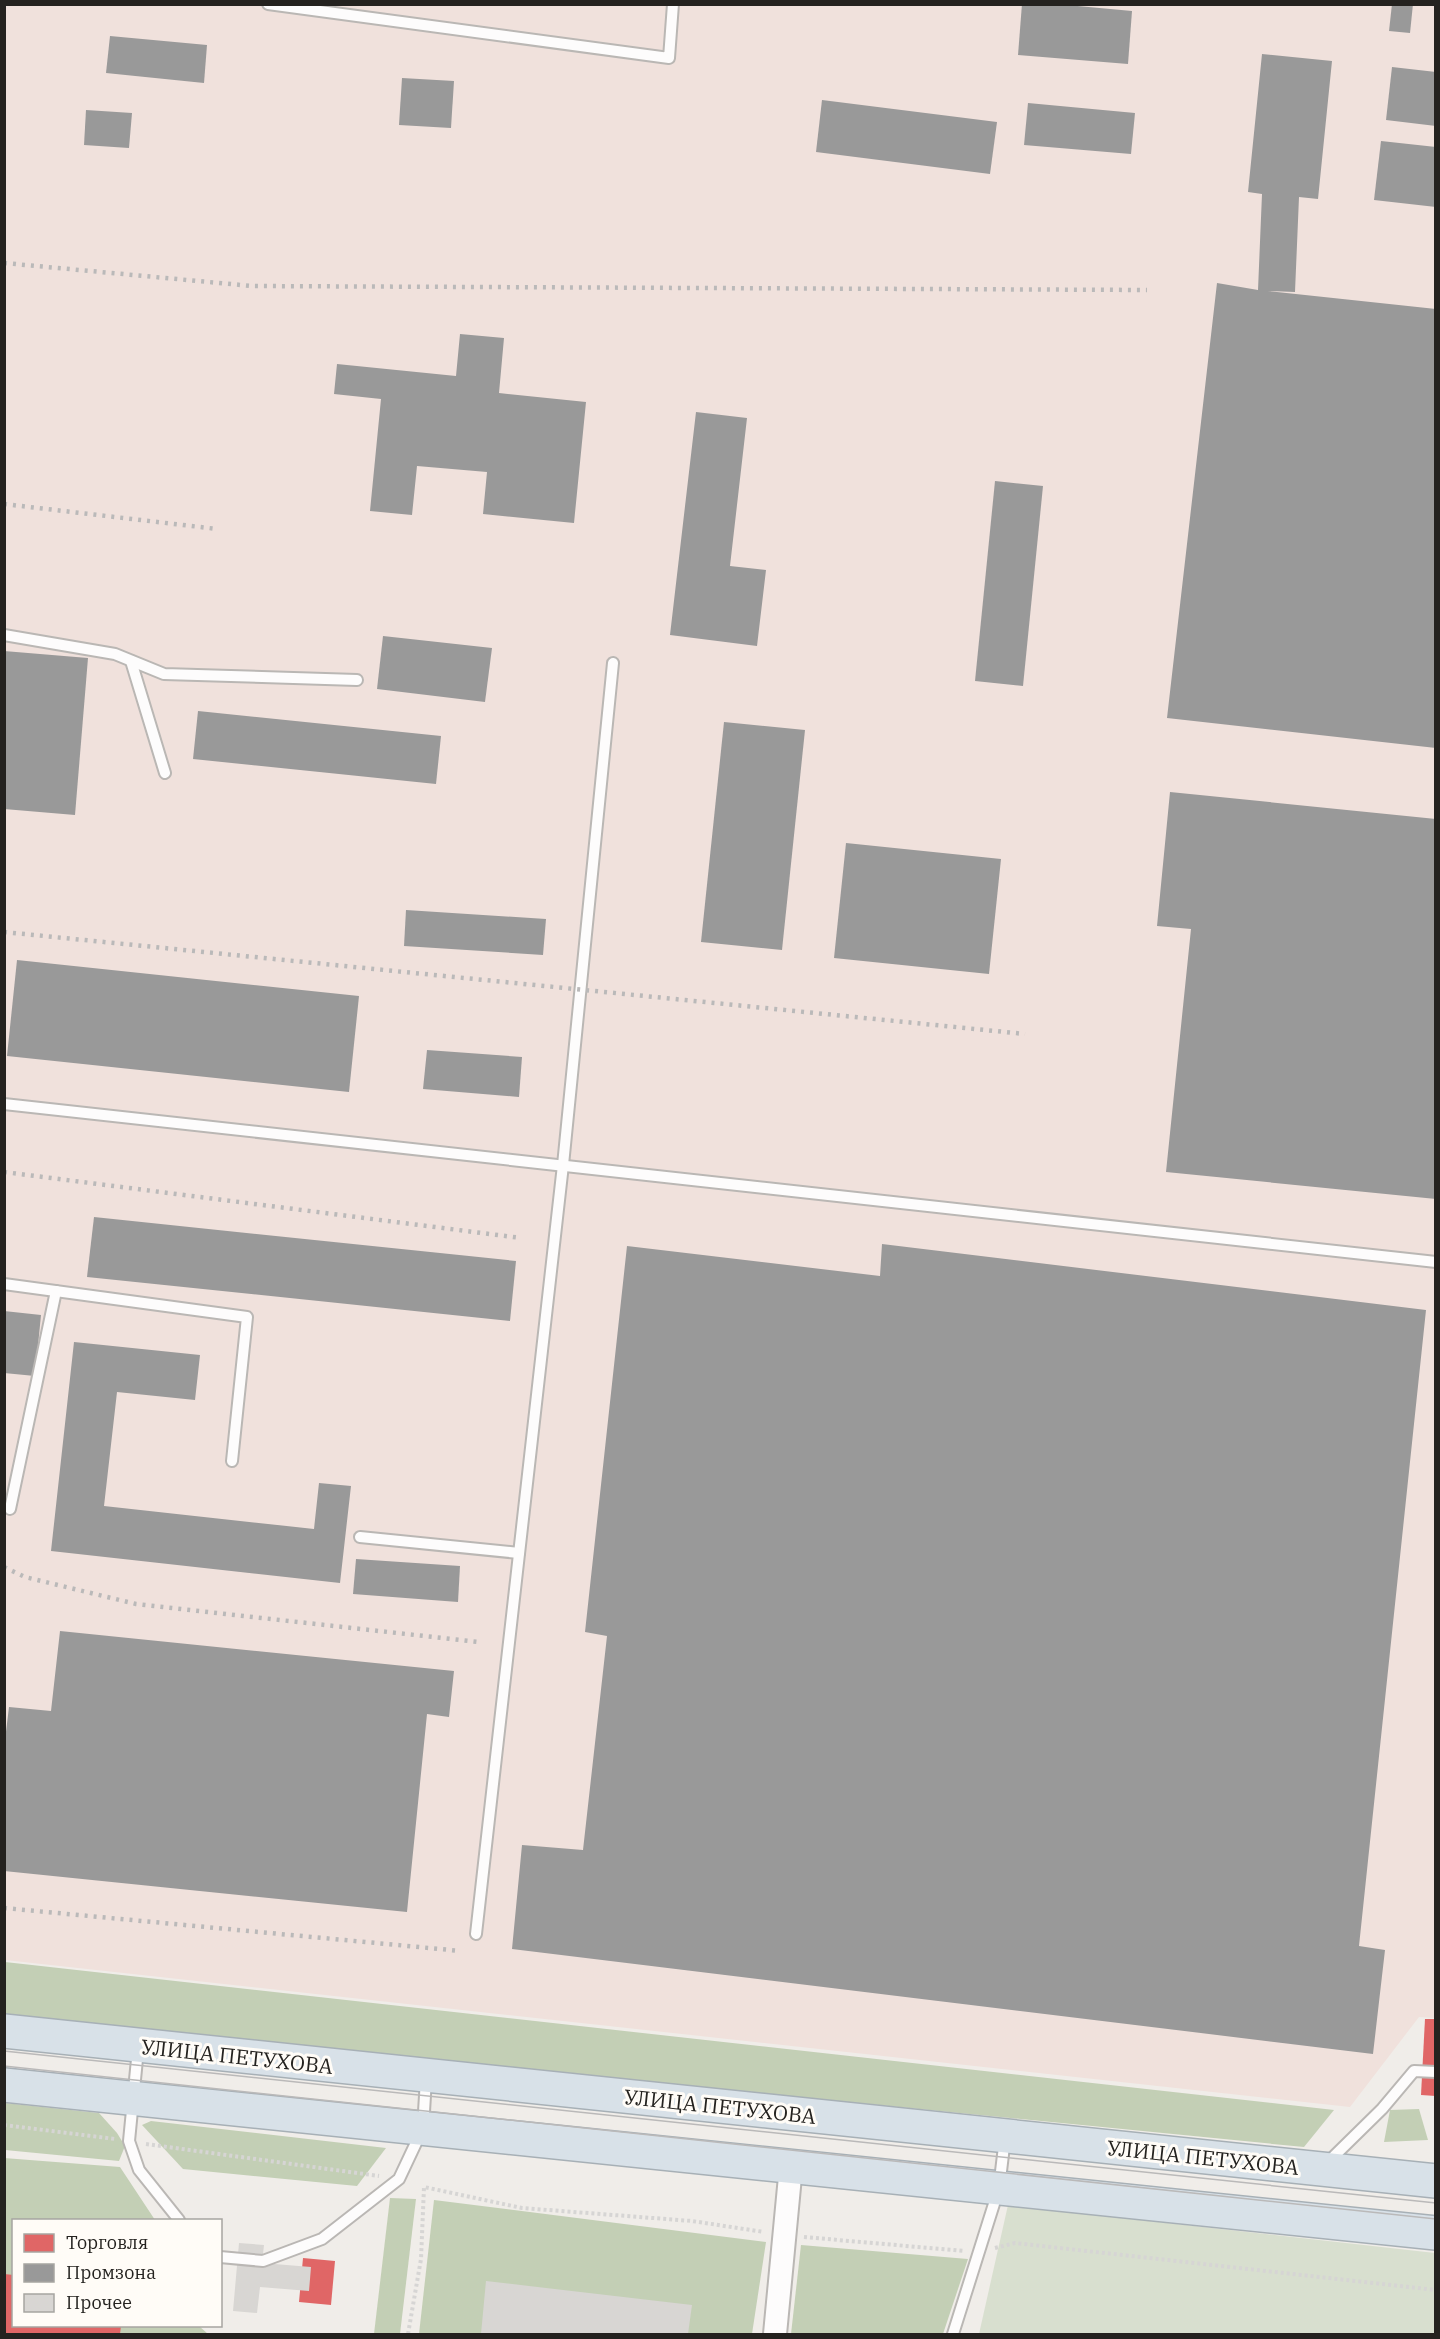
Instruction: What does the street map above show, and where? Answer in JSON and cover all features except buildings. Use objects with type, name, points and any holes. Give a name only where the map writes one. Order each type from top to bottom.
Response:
[{"type":"highway","name":"УЛИЦА ПЕТУХОВА","points":[[4,2031],[1436,2181]]},
{"type":"highway","points":[[4,2085],[1436,2233]]},
{"type":"street","points":[[775,2334],[791,2166]]},
{"type":"lane","points":[[268,4],[669,58],[673,4]]},
{"type":"lane","points":[[4,635],[115,654],[164,674],[357,680]]},
{"type":"lane","points":[[131,661],[165,774]]},
{"type":"lane","points":[[476,1934],[563,1166],[613,663]]},
{"type":"lane","points":[[4,1104],[1436,1262]]},
{"type":"lane","points":[[4,1284],[247,1317],[232,1461]]},
{"type":"lane","points":[[10,1509],[56,1291]]},
{"type":"lane","points":[[360,1537],[519,1553]]},
{"type":"lane","points":[[138,2046],[129,2141],[139,2170],[178,2219]]},
{"type":"lane","points":[[1321,2169],[1382,2109],[1414,2071],[1436,2072]]},
{"type":"lane","points":[[222,2257],[263,2262],[322,2239],[399,2179],[423,2128],[426,2076]]},
{"type":"lane","points":[[953,2334],[999,2188],[1005,2136]]},
{"type":"path","points":[[4,2125],[399,2179],[424,2187],[522,2208],[692,2221],[784,2235],[979,2252],[1015,2243],[1436,2290]]},
{"type":"path","points":[[408,2334],[421,2259],[424,2187]]},
{"type":"shaded area","points":[[5,5],[1435,5],[1435,2018],[1419,2017],[1350,2107],[5,1960]]},
{"type":"green space","points":[[5,1962],[1334,2110],[1304,2147],[5,2019]]},
{"type":"green space","points":[[5,2103],[99,2113],[125,2146],[119,2161],[5,2150]]},
{"type":"green space","points":[[1419,2109],[1428,2140],[1384,2142],[1390,2110]]},
{"type":"green space","points":[[151,2121],[386,2148],[357,2186],[183,2169],[142,2125]]},
{"type":"green space","points":[[4,2158],[120,2167],[154,2219],[12,2219],[12,2327],[200,2327],[208,2334],[5,2334]]},
{"type":"green space","points":[[390,2198],[416,2199],[400,2334],[374,2334]]},
{"type":"green space","points":[[434,2200],[766,2242],[752,2334],[419,2334]]},
{"type":"green space","points":[[1008,2205],[1435,2253],[1435,2334],[979,2334]]},
{"type":"green space","points":[[801,2245],[968,2259],[943,2334],[791,2334]]},
{"type":"tram line","points":[[4,2051],[1436,2203]]},
{"type":"tram line","points":[[4,2066],[1436,2219]]},
{"type":"railway","points":[[4,263],[252,286],[1147,290]]},
{"type":"railway","points":[[4,504],[217,529]]},
{"type":"railway","points":[[4,932],[1025,1034]]},
{"type":"railway","points":[[4,1172],[521,1238]]},
{"type":"railway","points":[[4,1567],[25,1577],[136,1604],[478,1642]]},
{"type":"railway","points":[[4,1908],[461,1951]]}]
